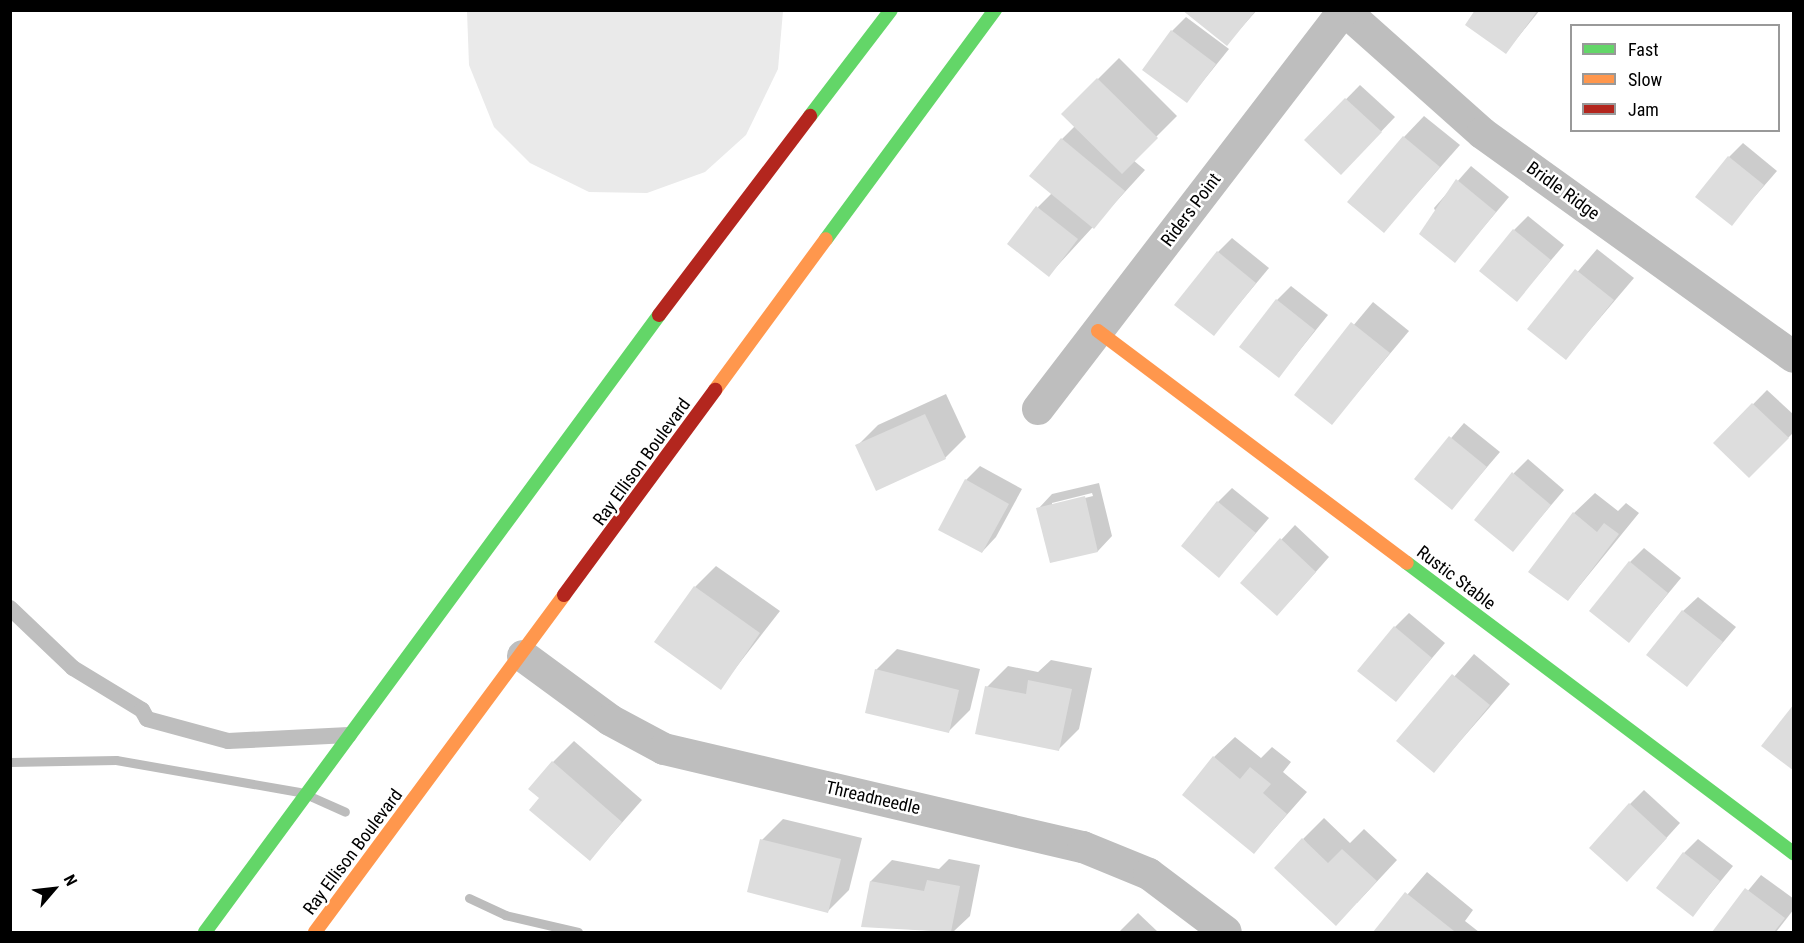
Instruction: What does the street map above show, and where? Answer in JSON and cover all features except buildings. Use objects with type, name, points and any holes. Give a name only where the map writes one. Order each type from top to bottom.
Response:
[{"type":"street","points":[[206,933],[693,268],[891,10]]},
{"type":"street","name":"Ray Ellison Boulevard","points":[[315,933],[523,656],[995,10]]},
{"type":"street","name":"Riders Point","points":[[1038,409],[1344,10]]},
{"type":"street","name":"Bridle Ridge","points":[[1344,10],[1482,133],[1791,349]]},
{"type":"street","name":"Rustic Stable","points":[[1098,332],[1794,854]]},
{"type":"street","name":"Threadneedle","points":[[523,656],[610,720],[664,749],[1083,847],[1149,874],[1226,933]]},
{"type":"lane","points":[[10,608],[73,668],[142,710],[147,719],[228,741],[353,735]]},
{"type":"shaded area","points":[[467,11],[783,11],[778,69],[746,135],[705,172],[647,193],[589,192],[530,163],[494,127],[469,65]]},
{"type":"waterway","points":[[10,762],[116,760],[299,792]]},
{"type":"waterway","points":[[312,797],[345,812]]},
{"type":"waterway","points":[[469,898],[505,915],[578,932]]},
{"type":"traffic: fast","points":[[810,116],[891,10]]},
{"type":"traffic: fast","points":[[826,239],[995,10]]},
{"type":"traffic: fast","points":[[205,932],[659,315]]},
{"type":"traffic: fast","points":[[1407,563],[1794,854]]},
{"type":"traffic: slow","points":[[715,390],[826,239]]},
{"type":"traffic: slow","points":[[1098,331],[1407,563]]},
{"type":"traffic: slow","points":[[315,932],[564,595]]},
{"type":"traffic: jam","points":[[659,315],[810,116]]},
{"type":"traffic: jam","points":[[564,595],[715,390]]}]
